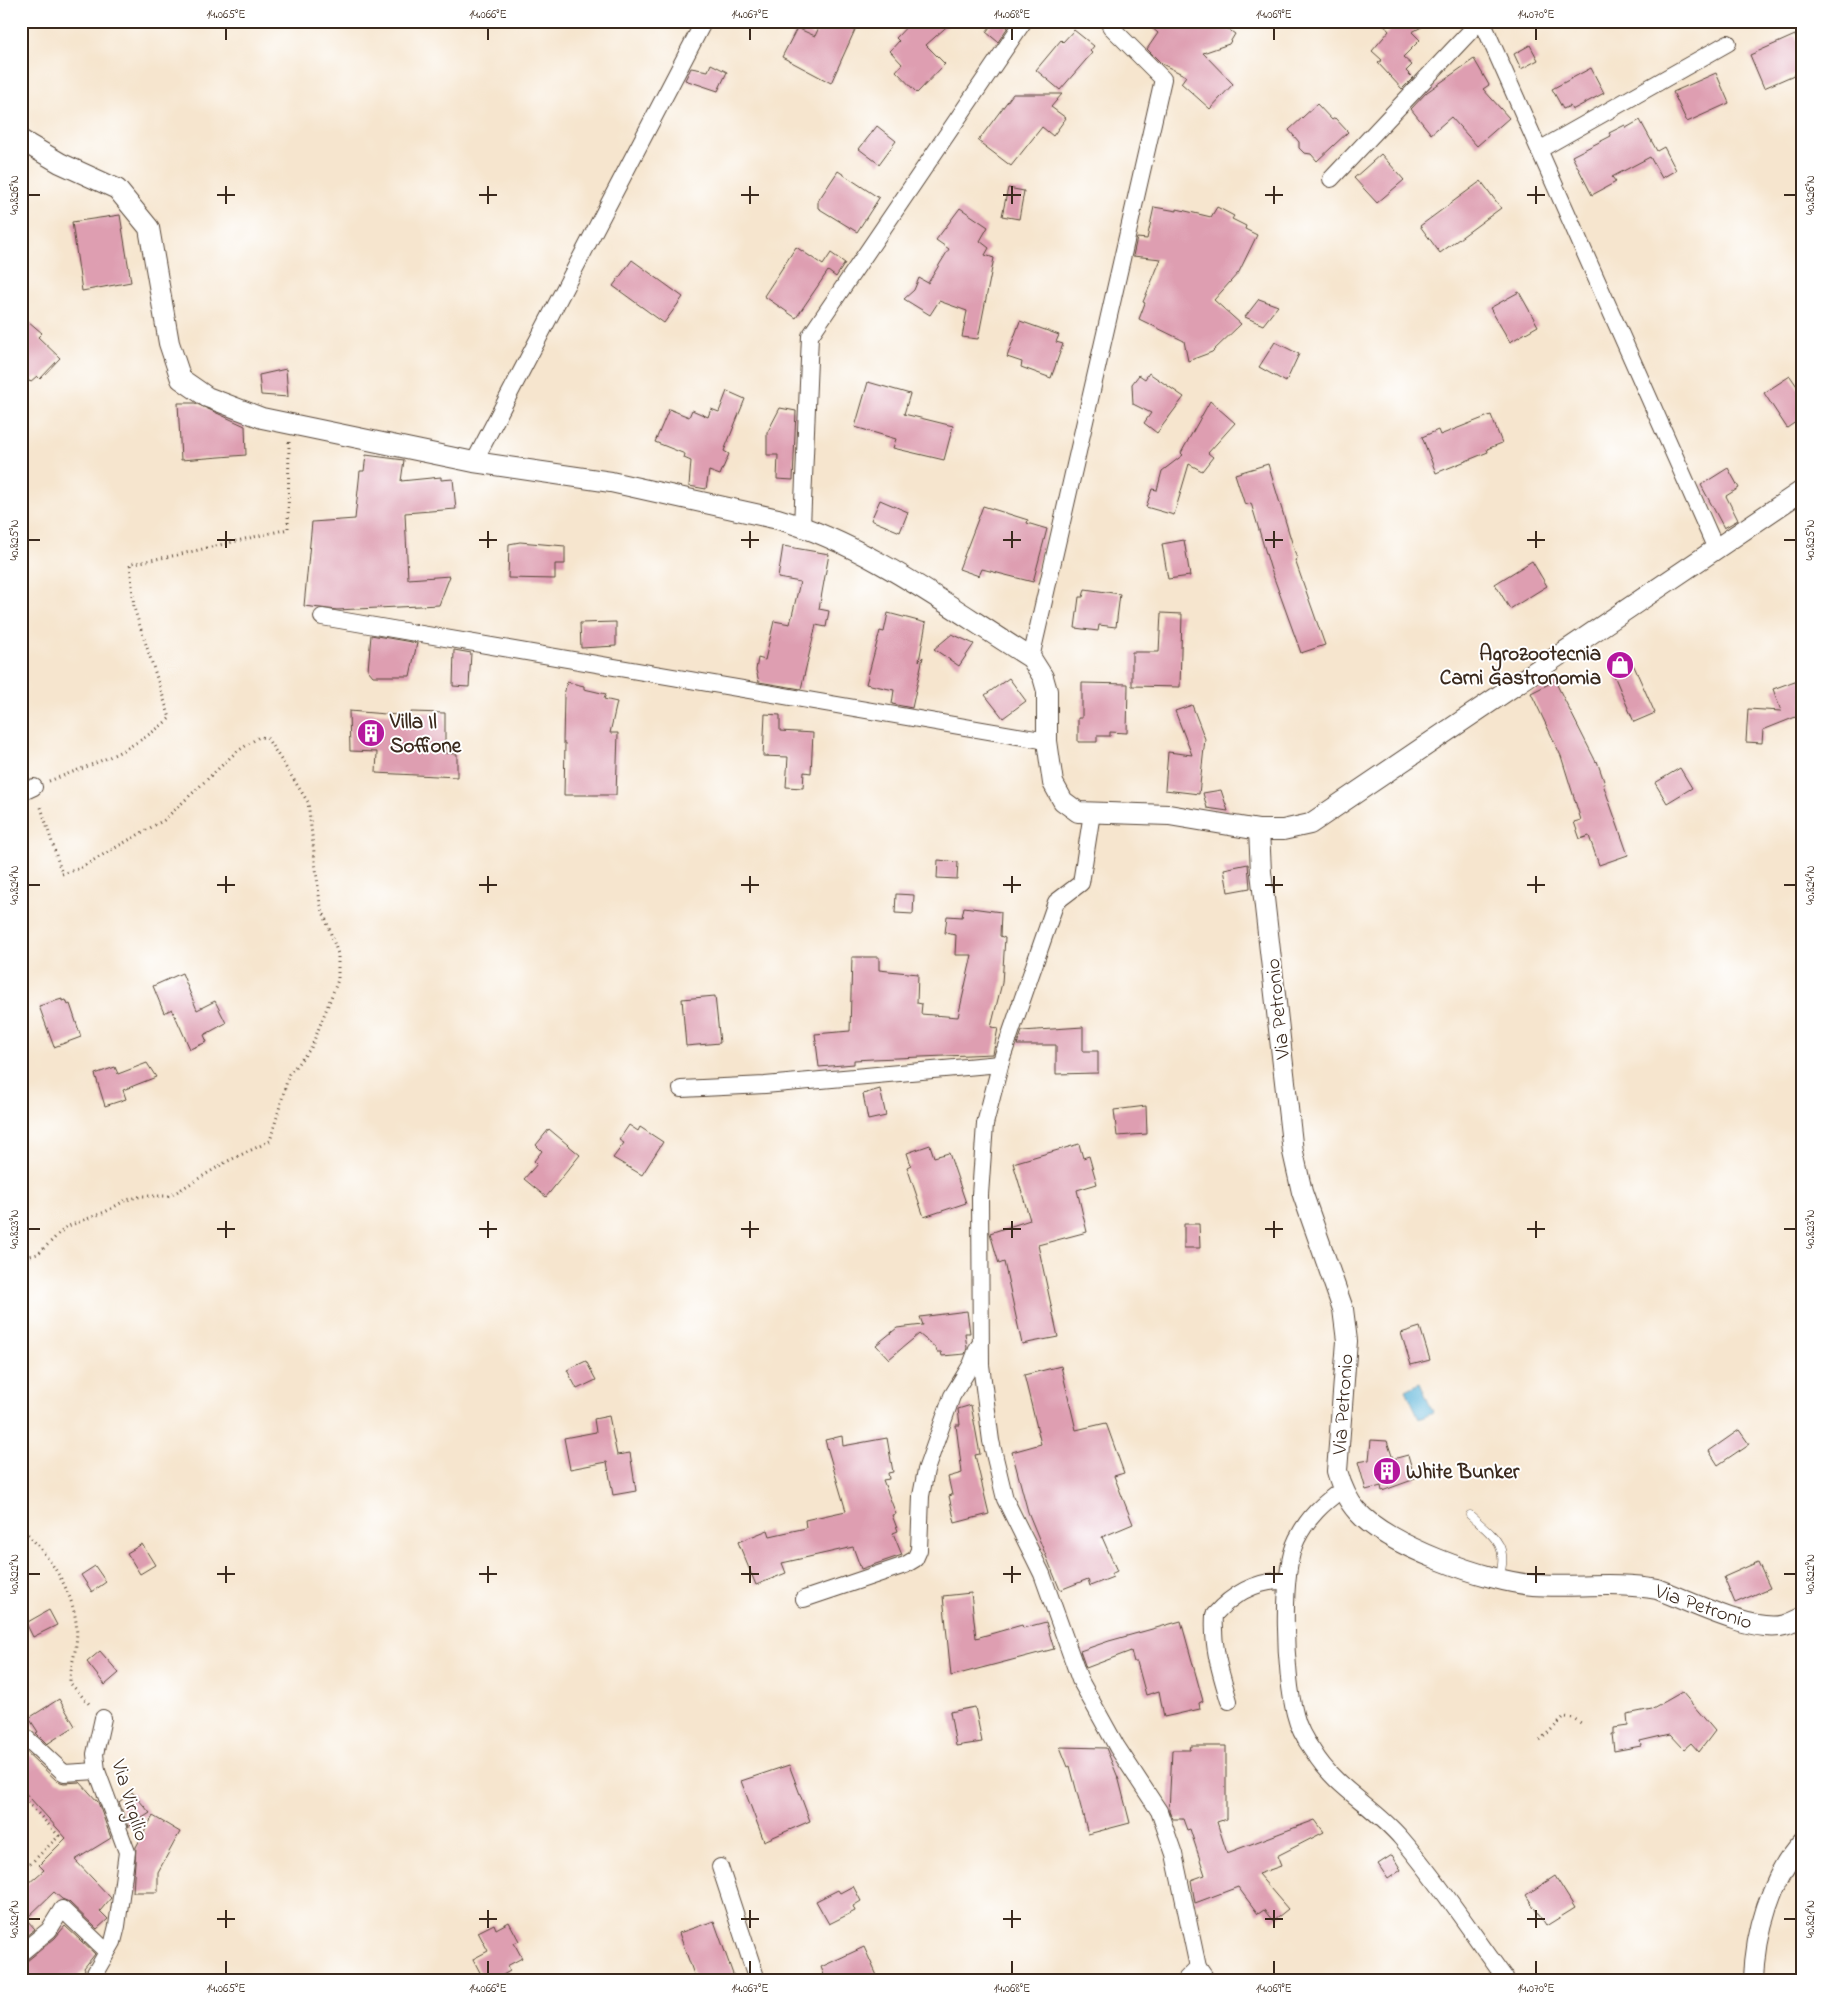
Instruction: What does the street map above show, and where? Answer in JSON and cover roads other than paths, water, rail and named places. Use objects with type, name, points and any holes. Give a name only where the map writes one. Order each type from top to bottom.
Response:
[{"type":"street","points":[[474,462],[704,21]]},
{"type":"street","points":[[802,526],[810,336],[1024,21]]},
{"type":"street","points":[[1030,658],[1163,79],[1110,26],[1110,21]]},
{"type":"street","points":[[1331,179],[1481,21],[1716,549]]},
{"type":"street","points":[[1539,150],[1728,44]]},
{"type":"street","points":[[21,140],[60,164],[117,189],[150,228],[169,343],[181,379],[207,397],[262,418],[474,462],[610,482],[802,526],[864,554],[1030,658],[1043,677],[1047,691],[1047,741],[1052,783],[1063,802],[1078,812],[1169,815],[1259,830],[1283,830],[1310,824],[1803,490]]},
{"type":"street","points":[[322,617],[1047,741]]},
{"type":"street","points":[[1092,813],[1081,883],[1056,902],[1000,1064],[986,1124],[980,1195],[981,1365],[992,1441],[1005,1499],[1042,1574],[1080,1680],[1117,1748],[1159,1811],[1174,1854],[1202,1973],[1185,1980]]},
{"type":"street","name":"Via Petronio","points":[[1259,830],[1261,872],[1293,1152],[1302,1192],[1342,1309],[1347,1340],[1337,1448],[1337,1470],[1342,1489],[1356,1511],[1374,1527],[1453,1564],[1498,1580],[1533,1585],[1614,1584],[1644,1586],[1657,1589],[1748,1624],[1764,1626],[1784,1625],[1803,1617]]},
{"type":"street","points":[[681,1089],[765,1085],[916,1070],[1000,1064]]},
{"type":"street","points":[[804,1598],[905,1565],[916,1559],[919,1550],[921,1496],[926,1470],[952,1396],[971,1365],[980,1339]]},
{"type":"street","points":[[1342,1489],[1319,1506],[1305,1525],[1290,1557],[1286,1581],[1291,1689],[1294,1713],[1304,1736],[1329,1773],[1401,1837],[1505,1978]]},
{"type":"street","points":[[1229,1701],[1215,1658],[1214,1615],[1234,1595],[1253,1586],[1286,1581]]},
{"type":"street","name":"Via Virgilio","points":[[91,1980],[107,1952],[117,1926],[127,1852],[97,1771],[95,1754],[103,1718]]},
{"type":"street","points":[[21,1733],[64,1773],[97,1771]]},
{"type":"street","points":[[1754,1980],[1758,1939],[1768,1906],[1781,1874],[1803,1842]]},
{"type":"street","points":[[720,1867],[757,1980]]},
{"type":"street","points":[[21,1953],[49,1930],[62,1908],[107,1952]]},
{"type":"lane","points":[[1470,1515],[1499,1541],[1503,1558],[1498,1580]]},
{"type":"water","points":[[1420,1383],[1433,1412],[1419,1418],[1406,1390]]},
{"type":"place","name":"Agrozootecnia Carni Gastronomia","points":[[1620,665]]},
{"type":"place","name":"Villa Il Soffione","points":[[371,733]]},
{"type":"place","name":"White Bunker","points":[[1387,1471]]}]
